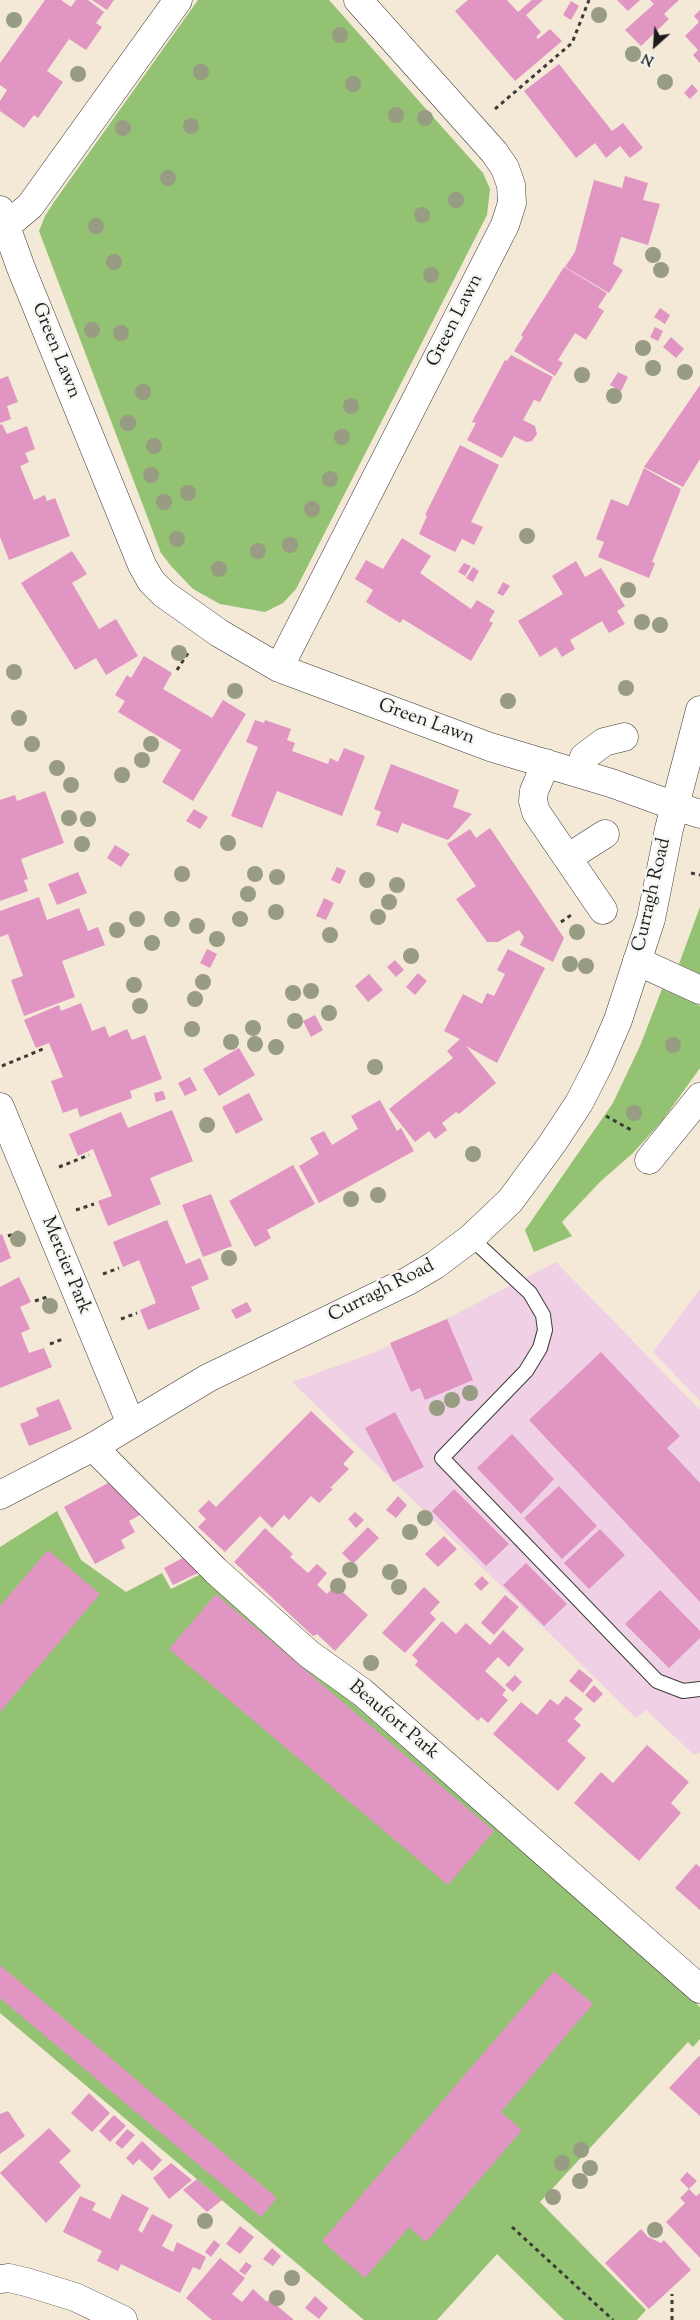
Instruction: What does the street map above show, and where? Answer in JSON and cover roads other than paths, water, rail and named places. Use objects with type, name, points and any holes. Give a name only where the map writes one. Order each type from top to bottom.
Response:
[{"type":"street","name":"Green Lawn","points":[[178,0],[30,206],[3,218],[21,268],[142,565],[151,581],[164,594],[219,634],[279,668],[490,746],[579,774],[681,816]]},
{"type":"street","name":"Green Lawn","points":[[279,668],[508,221],[512,203],[511,184],[505,168],[474,127],[358,0]]},
{"type":"street","name":"Curragh Road","points":[[0,1495],[92,1447],[208,1378],[435,1265],[472,1238],[510,1201],[579,1103],[599,1064],[618,1020],[681,816],[700,710]]},
{"type":"street","points":[[579,774],[584,757],[604,742],[624,737]]},
{"type":"street","points":[[546,763],[534,791],[533,801],[536,812],[569,857],[603,910]]},
{"type":"street","points":[[569,857],[605,834]]},
{"type":"street","name":"Curragh Road","points":[[637,960],[700,990]]},
{"type":"street","points":[[649,1160],[700,1097]]},
{"type":"street","name":"Mercier Park","points":[[0,1108],[131,1424]]},
{"type":"street","name":"Beaufort Park","points":[[92,1447],[216,1571],[309,1654],[362,1692],[700,1989]]},
{"type":"street","points":[[0,2279],[9,2278],[26,2282],[76,2297],[124,2320]]},
{"type":"lane","points":[[472,1238],[530,1293],[543,1315],[545,1330],[540,1348],[526,1371],[442,1458],[657,1681],[683,1691],[700,1689]]}]
